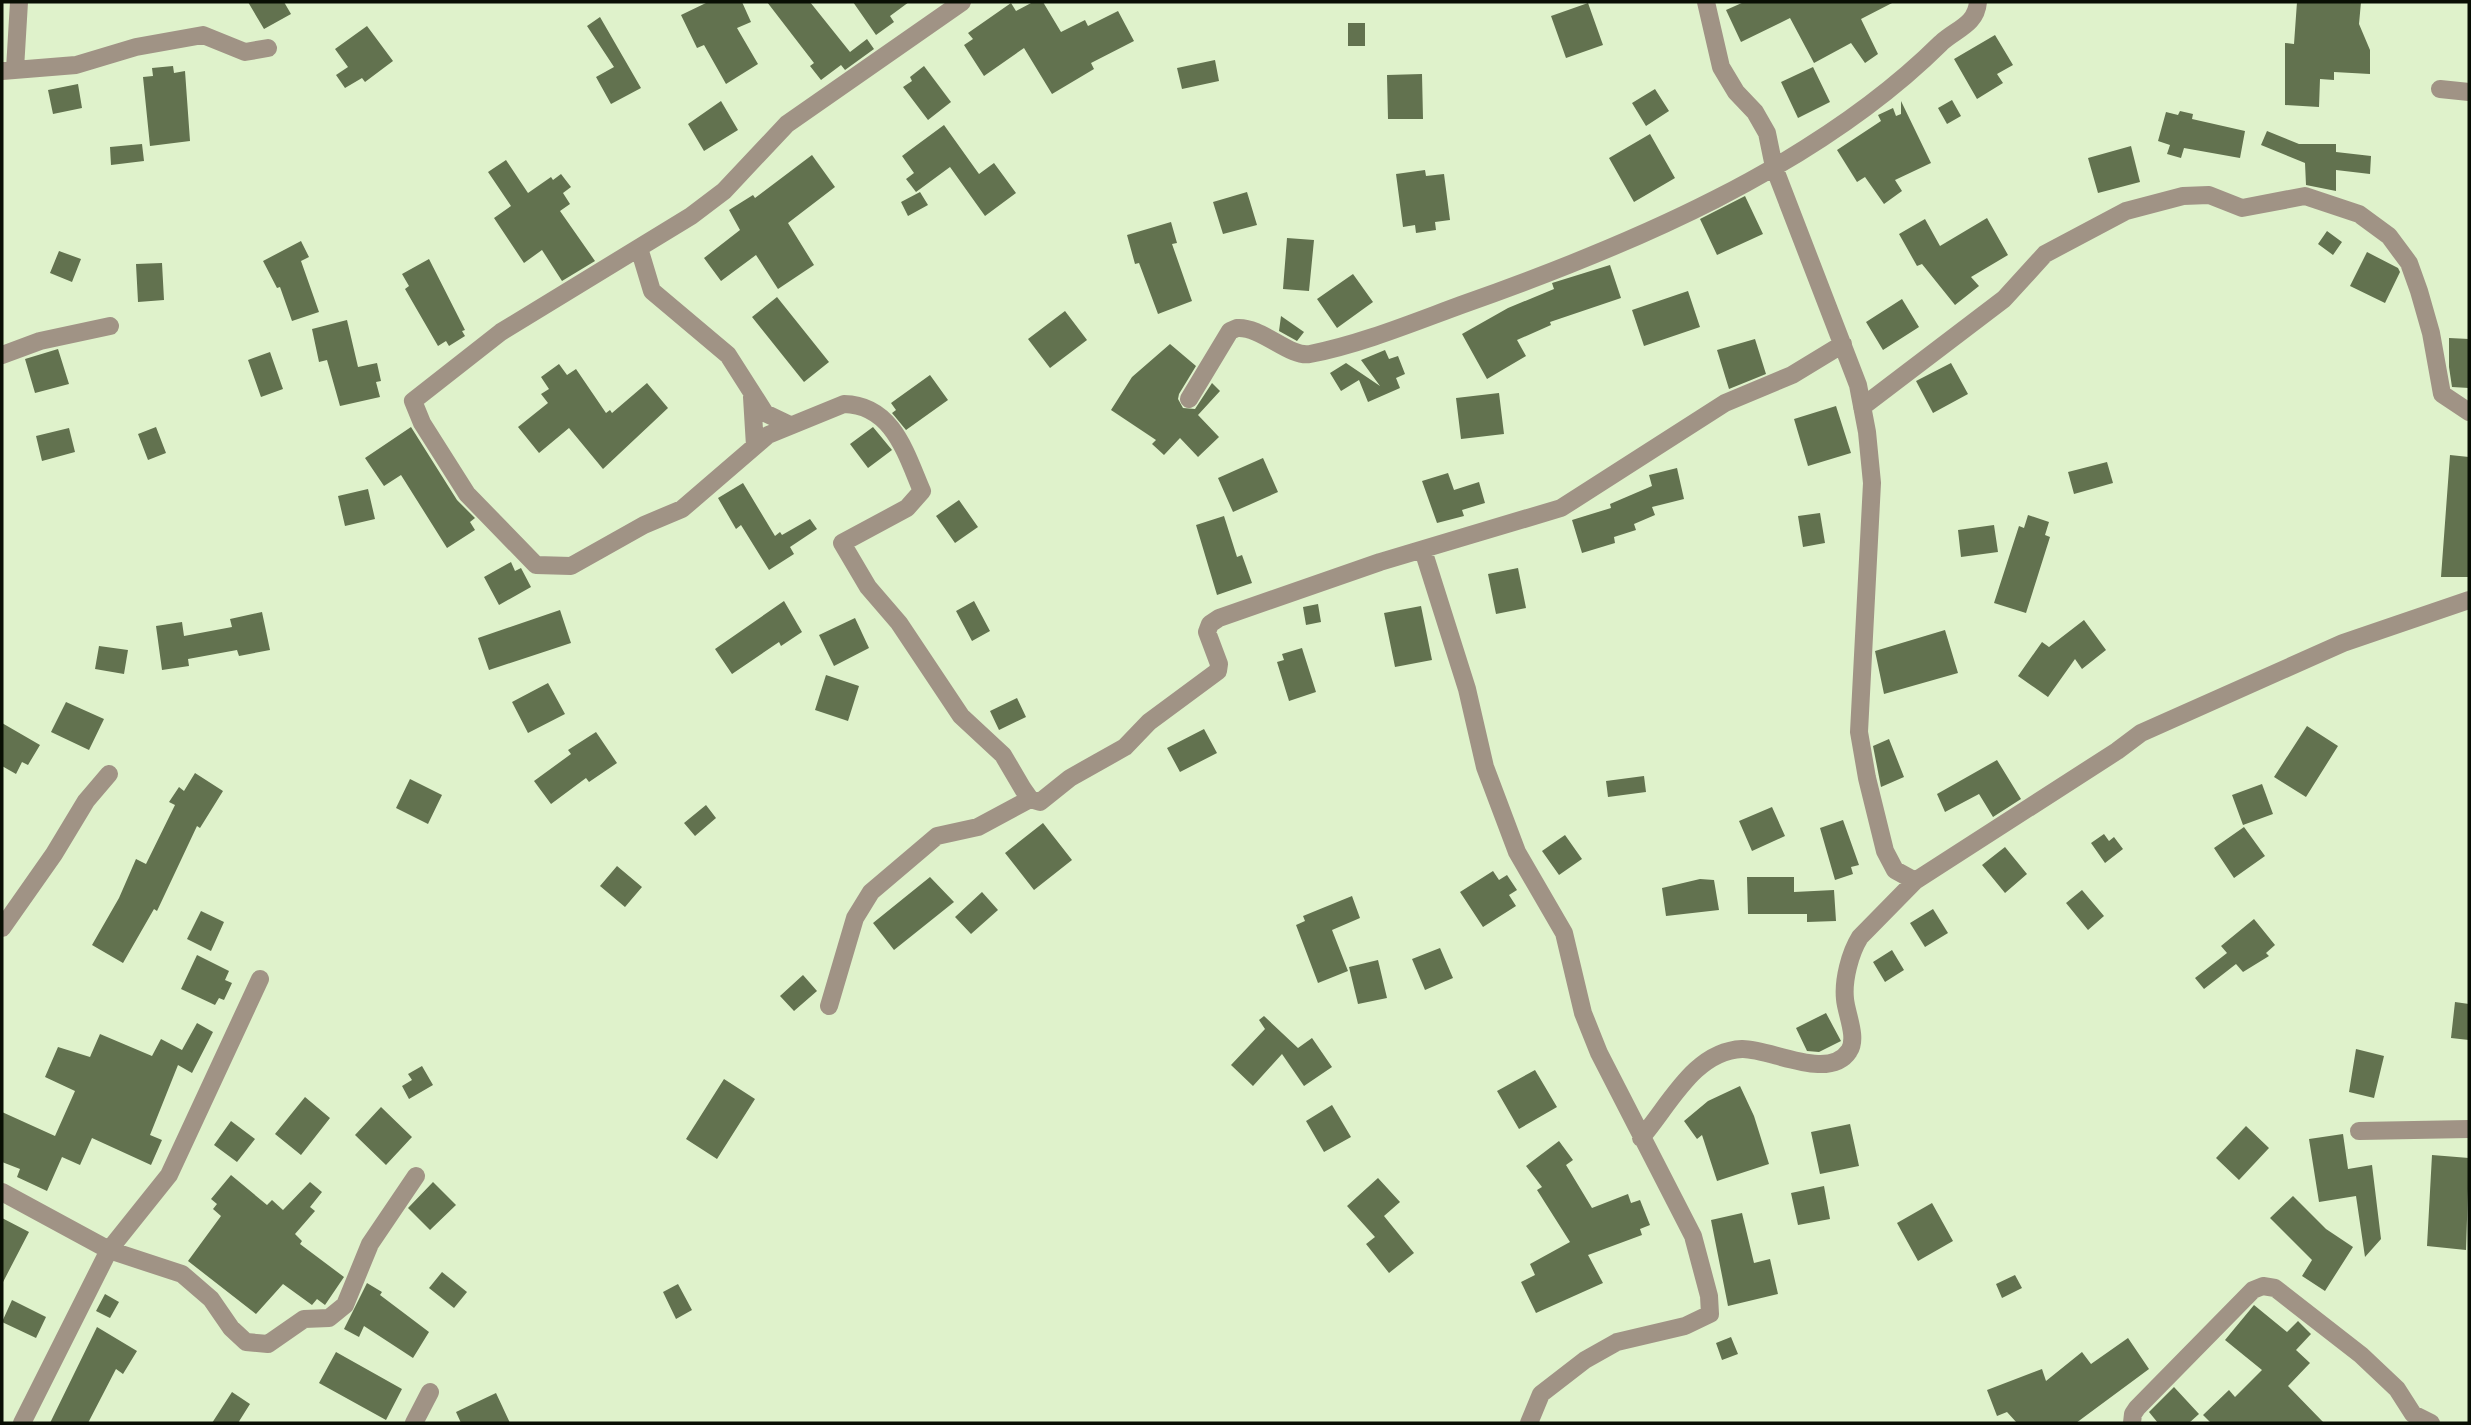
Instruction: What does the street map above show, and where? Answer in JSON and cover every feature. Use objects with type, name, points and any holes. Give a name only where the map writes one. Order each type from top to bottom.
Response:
[{"type":"street","points":[[19,2],[8,70],[76,65],[136,47],[203,35],[245,52],[268,48]]},
{"type":"street","points":[[962,2],[786,124],[723,191],[639,248],[501,332],[428,386],[413,401],[422,423],[467,494],[491,515],[536,565],[549,568],[571,566],[643,525],[682,509],[755,446],[788,424],[833,407],[853,404],[886,418],[922,491],[907,508],[842,543],[867,587],[899,624],[961,716],[1003,755],[1030,799],[1040,802],[1070,778],[1125,747],[1149,722],[1218,671],[1219,664],[1207,632],[1210,624],[1242,608],[1282,598],[1380,562],[1561,508],[1725,403],[1792,374],[1843,344]]},
{"type":"street","points":[[1706,2],[1721,67],[1736,92],[1755,112],[1767,133],[1774,167],[1843,344],[1862,407],[1872,483],[1859,732],[1867,779],[1885,851],[1895,870],[1915,881]]},
{"type":"street","points":[[1189,399],[1230,331],[1237,328],[1307,355],[1386,332],[1623,245],[1774,167],[1828,132],[1918,66],[1949,36],[1970,22],[1977,11],[1978,2]]},
{"type":"street","points":[[2440,89],[2469,93]]},
{"type":"street","points":[[1862,407],[2004,299],[2045,254],[2126,211],[2183,196],[2209,195],[2242,208],[2305,196],[2359,214],[2389,236],[2409,263],[2419,291],[2431,334],[2442,394],[2469,412]]},
{"type":"street","points":[[639,248],[652,290],[728,355],[752,397],[771,419],[788,424]]},
{"type":"street","points":[[2,355],[40,341],[110,326]]},
{"type":"street","points":[[752,397],[755,446]]},
{"type":"street","points":[[1423,550],[1467,689],[1485,767],[1517,852],[1564,933],[1583,1013],[1599,1053],[1693,1236],[1709,1296],[1710,1314],[1685,1326],[1617,1342],[1585,1360],[1541,1394],[1529,1423]]},
{"type":"street","points":[[1641,1138],[1696,1069],[1725,1052],[1758,1050],[1782,1059],[1817,1063],[1838,1060],[1848,1054],[1852,1045],[1844,996],[1854,946],[1915,881],[2157,724],[2343,643],[2469,600]]},
{"type":"street","points":[[2,928],[54,854],[86,801],[109,774]]},
{"type":"street","points":[[830,1006],[855,918],[871,892],[937,836],[978,827],[1030,799]]},
{"type":"street","points":[[22,1423],[109,1250],[169,1175],[260,979]]},
{"type":"street","points":[[2359,1131],[2469,1129]]},
{"type":"street","points":[[2,1192],[109,1250],[182,1274],[211,1299],[231,1328],[246,1342],[268,1344],[304,1319],[329,1318],[345,1305],[370,1244],[416,1176]]},
{"type":"street","points":[[2132,1423],[2137,1408],[2253,1290],[2263,1286],[2275,1288],[2361,1355],[2397,1389],[2411,1418],[2431,1423]]},
{"type":"street","points":[[414,1423],[430,1392]]},
{"type":"building","points":[[248,2],[284,2],[291,14],[264,29]]},
{"type":"building","points":[[708,2],[742,2],[751,22],[737,28],[758,64],[726,84],[704,45],[697,48],[681,15]]},
{"type":"building","points":[[767,2],[810,2],[850,52],[867,39],[874,49],[845,70],[841,65],[821,80],[810,66],[814,63]]},
{"type":"building","points":[[853,2],[909,2],[890,16],[894,22],[876,35]]},
{"type":"building","points":[[1033,2],[1043,2],[1061,32],[1085,20],[1088,26],[1118,11],[1134,41],[1091,63],[1094,69],[1052,94],[1024,48],[984,76],[964,45],[973,39],[968,33],[1011,3],[1016,11]]},
{"type":"building","points":[[1744,2],[1894,2],[1861,19],[1878,54],[1865,63],[1851,43],[1814,63],[1790,18],[1741,42],[1726,10]]},
{"type":"building","points":[[2297,2],[2361,2],[2359,24],[2370,50],[2370,74],[2334,72],[2334,80],[2320,79],[2319,107],[2285,105],[2285,43],[2294,44]]},
{"type":"building","points":[[1588,3],[1603,45],[1566,58],[1551,16]]},
{"type":"building","points":[[600,17],[641,88],[611,104],[596,77],[614,67],[587,26]]},
{"type":"building","points":[[1348,23],[1365,23],[1365,46],[1348,46]]},
{"type":"building","points":[[367,26],[393,61],[365,82],[362,78],[345,88],[336,75],[348,67],[335,49]]},
{"type":"building","points":[[1995,35],[2013,65],[1997,74],[2003,83],[1977,99],[1954,59]]},
{"type":"building","points":[[1215,60],[1219,81],[1182,89],[1177,68]]},
{"type":"building","points":[[173,66],[174,73],[185,71],[190,141],[150,146],[143,77],[153,76],[152,68]]},
{"type":"building","points":[[924,66],[951,102],[928,120],[903,87],[912,81],[910,77]]},
{"type":"building","points":[[1813,67],[1830,102],[1798,118],[1781,82]]},
{"type":"building","points":[[1422,74],[1423,119],[1388,119],[1387,75]]},
{"type":"building","points":[[78,84],[82,108],[53,114],[48,90]]},
{"type":"building","points":[[1655,89],[1669,111],[1646,126],[1632,103]]},
{"type":"building","points":[[1952,100],[1961,116],[1947,124],[1938,108]]},
{"type":"building","points":[[721,101],[738,130],[704,151],[688,124]]},
{"type":"building","points":[[1901,101],[1931,163],[1895,180],[1902,191],[1884,204],[1865,177],[1857,182],[1837,150],[1881,121],[1878,115],[1893,108],[1896,116],[1901,114]]},
{"type":"building","points":[[2180,111],[2193,114],[2192,119],[2245,131],[2240,158],[2184,148],[2181,158],[2167,154],[2170,145],[2158,141],[2166,112],[2178,115]]},
{"type":"building","points":[[944,125],[979,174],[994,163],[1016,193],[985,216],[950,167],[916,192],[906,179],[914,173],[902,156]]},
{"type":"building","points":[[2267,131],[2299,144],[2336,144],[2336,152],[2371,156],[2370,174],[2336,170],[2336,191],[2306,185],[2305,163],[2261,145]]},
{"type":"building","points":[[1650,134],[1675,178],[1634,202],[1609,158]]},
{"type":"building","points":[[142,144],[144,161],[111,165],[110,147]]},
{"type":"building","points":[[2131,146],[2140,182],[2098,193],[2088,158]]},
{"type":"building","points":[[812,155],[835,187],[788,223],[814,265],[778,289],[756,255],[721,281],[704,258],[740,230],[729,210],[753,195],[755,198]]},
{"type":"building","points":[[506,160],[528,193],[551,177],[553,180],[561,174],[571,187],[563,193],[570,204],[560,211],[595,261],[562,281],[542,250],[524,263],[494,218],[511,206],[488,172]]},
{"type":"building","points":[[1425,170],[1426,176],[1444,174],[1450,220],[1435,222],[1436,230],[1416,233],[1415,225],[1403,227],[1396,174]]},
{"type":"building","points":[[920,192],[928,205],[908,216],[901,202]]},
{"type":"building","points":[[1247,192],[1257,225],[1223,234],[1213,202]]},
{"type":"building","points":[[1745,196],[1763,234],[1717,255],[1700,219]]},
{"type":"building","points":[[1987,218],[2008,255],[1971,277],[1979,286],[1955,305],[1922,264],[1917,266],[1899,234],[1925,219],[1940,246]]},
{"type":"building","points":[[1171,222],[1177,243],[1172,244],[1192,301],[1158,314],[1139,263],[1135,264],[1127,235]]},
{"type":"building","points":[[2327,231],[2342,242],[2333,255],[2318,244]]},
{"type":"building","points":[[1287,238],[1314,240],[1309,291],[1283,289]]},
{"type":"building","points":[[301,241],[309,257],[301,261],[319,312],[292,321],[280,287],[277,288],[263,261]]},
{"type":"building","points":[[59,251],[81,259],[72,282],[50,273]]},
{"type":"building","points":[[2367,252],[2398,268],[2400,272],[2385,303],[2350,286]]},
{"type":"building","points":[[429,259],[465,330],[462,331],[465,336],[449,346],[446,341],[438,346],[405,289],[409,286],[402,274]]},
{"type":"building","points":[[162,263],[164,300],[138,302],[136,264]]},
{"type":"building","points":[[1610,265],[1621,298],[1550,322],[1551,325],[1517,340],[1526,356],[1487,379],[1462,334],[1508,308],[1554,289],[1552,283]]},
{"type":"building","points":[[1353,274],[1373,302],[1337,328],[1317,299]]},
{"type":"building","points":[[1688,291],[1700,327],[1644,346],[1632,310]]},
{"type":"building","points":[[777,297],[829,362],[804,382],[752,317]]},
{"type":"building","points":[[1902,299],[1919,327],[1883,350],[1866,322]]},
{"type":"building","points":[[1065,311],[1087,340],[1050,368],[1028,339]]},
{"type":"building","points":[[1281,316],[1304,332],[1297,341],[1279,331]]},
{"type":"building","points":[[347,320],[358,367],[377,363],[381,381],[376,382],[380,397],[340,406],[327,360],[319,362],[312,329]]},
{"type":"building","points":[[2449,338],[2469,339],[2469,388],[2452,387]]},
{"type":"building","points":[[1755,339],[1766,374],[1729,389],[1717,350]]},
{"type":"building","points":[[1170,344],[1196,366],[1179,394],[1178,399],[1183,408],[1195,409],[1212,383],[1220,391],[1198,415],[1219,437],[1198,457],[1180,438],[1164,455],[1152,444],[1156,440],[1111,410],[1132,377]]},
{"type":"building","points":[[58,349],[69,384],[35,393],[25,359]]},
{"type":"building","points":[[1385,350],[1389,359],[1398,356],[1405,374],[1396,378],[1400,388],[1368,402],[1359,380],[1341,391],[1330,373],[1346,363],[1380,386],[1361,360]]},
{"type":"building","points":[[270,352],[283,389],[261,397],[248,360]]},
{"type":"building","points":[[1951,363],[1968,394],[1933,413],[1916,381]]},
{"type":"building","points":[[559,364],[567,375],[576,369],[606,413],[610,410],[612,413],[647,383],[668,408],[603,469],[569,428],[539,453],[518,427],[548,403],[541,394],[549,389],[541,377]]},
{"type":"building","points":[[930,375],[948,400],[906,430],[892,413],[896,410],[891,403]]},
{"type":"building","points":[[1499,393],[1504,434],[1461,439],[1456,398]]},
{"type":"building","points":[[1836,406],[1851,453],[1808,466],[1794,419]]},
{"type":"building","points":[[156,427],[166,453],[148,460],[138,434]]},
{"type":"building","points":[[411,427],[457,500],[475,518],[470,522],[475,530],[447,548],[401,475],[384,486],[365,458]]},
{"type":"building","points":[[873,427],[892,450],[868,468],[850,444]]},
{"type":"building","points":[[69,428],[75,452],[42,461],[36,436]]},
{"type":"building","points":[[2450,455],[2469,457],[2469,577],[2441,577]]},
{"type":"building","points":[[1263,458],[1278,492],[1233,512],[1218,478]]},
{"type":"building","points":[[2107,462],[2113,483],[2074,494],[2068,472]]},
{"type":"building","points":[[1677,468],[1684,499],[1652,507],[1655,515],[1634,524],[1636,530],[1614,537],[1615,543],[1582,553],[1572,520],[1611,508],[1610,504],[1652,486],[1649,475]]},
{"type":"building","points":[[1448,473],[1454,490],[1479,482],[1485,503],[1462,510],[1464,516],[1437,523],[1422,481]]},
{"type":"building","points":[[743,483],[775,536],[780,532],[782,535],[810,519],[817,529],[790,547],[794,554],[769,570],[741,525],[736,529],[718,498]]},
{"type":"building","points":[[368,489],[375,519],[345,526],[338,496]]},
{"type":"building","points":[[959,500],[978,527],[955,543],[936,516]]},
{"type":"building","points":[[1820,513],[1825,543],[1803,547],[1798,516]]},
{"type":"building","points":[[2028,515],[2049,522],[2045,535],[2050,537],[2026,613],[1994,603],[2019,526],[2024,528]]},
{"type":"building","points":[[1224,516],[1237,557],[1242,555],[1252,583],[1217,595],[1196,525]]},
{"type":"building","points":[[1994,525],[1998,552],[1961,557],[1958,530]]},
{"type":"building","points":[[511,562],[515,571],[521,568],[531,587],[499,605],[484,577]]},
{"type":"building","points":[[1518,568],[1526,608],[1496,614],[1488,574]]},
{"type":"building","points":[[784,601],[802,632],[781,646],[779,642],[732,674],[715,649]]},
{"type":"building","points":[[974,601],[990,631],[972,641],[956,611]]},
{"type":"building","points":[[1318,604],[1321,622],[1306,625],[1303,607]]},
{"type":"building","points":[[1421,606],[1432,660],[1395,667],[1384,613]]},
{"type":"building","points":[[560,610],[571,643],[489,670],[478,638]]},
{"type":"building","points":[[262,612],[270,650],[239,656],[237,650],[188,659],[189,666],[162,670],[156,626],[182,622],[184,636],[232,627],[230,619]]},
{"type":"building","points":[[855,618],[869,648],[834,666],[819,635]]},
{"type":"building","points":[[2084,620],[2106,650],[2082,669],[2075,659],[2048,697],[2018,676],[2042,642],[2049,647]]},
{"type":"building","points":[[1945,630],[1958,673],[1884,694],[1875,651]]},
{"type":"building","points":[[99,646],[128,650],[124,674],[95,669]]},
{"type":"building","points":[[1302,648],[1316,692],[1289,701],[1277,662],[1284,660],[1282,654]]},
{"type":"building","points":[[826,675],[859,686],[848,721],[815,710]]},
{"type":"building","points":[[548,683],[565,714],[528,733],[512,702]]},
{"type":"building","points":[[1017,698],[1026,717],[999,730],[990,711]]},
{"type":"building","points":[[66,702],[104,719],[89,750],[51,732]]},
{"type":"building","points":[[2,723],[40,745],[28,765],[22,762],[16,774],[2,766]]},
{"type":"building","points":[[2307,726],[2338,746],[2306,797],[2274,777]]},
{"type":"building","points":[[1204,729],[1217,753],[1180,772],[1167,748]]},
{"type":"building","points":[[596,732],[617,763],[589,782],[586,778],[551,804],[534,781],[571,754],[568,750]]},
{"type":"building","points":[[1889,739],[1904,777],[1881,787],[1873,746]]},
{"type":"building","points":[[1997,760],[2021,799],[1993,817],[1979,794],[1945,812],[1937,794]]},
{"type":"building","points":[[195,773],[223,791],[200,828],[197,826],[157,911],[154,909],[123,963],[92,945],[119,898],[136,859],[146,864],[175,805],[169,802],[179,787],[184,791]]},
{"type":"building","points":[[1644,776],[1646,792],[1608,797],[1606,781]]},
{"type":"building","points":[[410,779],[442,795],[428,824],[396,808]]},
{"type":"building","points":[[2262,784],[2273,814],[2243,825],[2232,795]]},
{"type":"building","points":[[706,805],[716,818],[695,836],[684,823]]},
{"type":"building","points":[[1772,807],[1785,836],[1752,851],[1739,821]]},
{"type":"building","points":[[1843,820],[1859,865],[1851,867],[1853,874],[1835,880],[1820,828]]},
{"type":"building","points":[[1043,823],[1072,860],[1034,890],[1005,853]]},
{"type":"building","points":[[2244,827],[2265,856],[2234,878],[2214,848]]},
{"type":"building","points":[[2104,834],[2109,841],[2114,837],[2123,849],[2105,863],[2091,843]]},
{"type":"building","points":[[1565,835],[1582,859],[1559,875],[1542,851]]},
{"type":"building","points":[[2005,847],[2027,874],[2005,893],[1982,865]]},
{"type":"building","points":[[617,866],[642,887],[625,907],[600,886]]},
{"type":"building","points":[[1493,871],[1499,880],[1507,875],[1517,890],[1509,895],[1516,906],[1483,927],[1460,892]]},
{"type":"building","points":[[930,877],[954,902],[894,950],[873,923]]},
{"type":"building","points":[[1747,877],[1794,877],[1794,892],[1834,890],[1836,921],[1807,922],[1807,914],[1748,914]]},
{"type":"building","points":[[1700,879],[1714,880],[1719,910],[1666,916],[1662,888]]},
{"type":"building","points":[[2082,890],[2104,916],[2088,930],[2066,903]]},
{"type":"building","points":[[982,892],[998,910],[971,934],[955,917]]},
{"type":"building","points":[[1352,896],[1360,918],[1332,930],[1348,971],[1318,983],[1296,925],[1305,921],[1303,916]]},
{"type":"building","points":[[1933,909],[1948,933],[1925,947],[1910,923]]},
{"type":"building","points":[[201,911],[224,922],[211,951],[187,939]]},
{"type":"building","points":[[2254,919],[2275,945],[2266,953],[2269,956],[2243,972],[2236,964],[2204,989],[2195,978],[2227,953],[2221,946]]},
{"type":"building","points":[[1440,948],[1453,978],[1425,990],[1412,959]]},
{"type":"building","points":[[1892,950],[1904,970],[1885,982],[1873,962]]},
{"type":"building","points":[[197,955],[229,971],[225,980],[232,983],[224,1000],[219,998],[215,1005],[181,989]]},
{"type":"building","points":[[1378,960],[1387,998],[1358,1004],[1349,967]]},
{"type":"building","points":[[803,975],[817,991],[794,1011],[780,996]]},
{"type":"building","points":[[2455,1002],[2469,1004],[2469,1040],[2451,1038]]},
{"type":"building","points":[[1826,1013],[1841,1041],[1819,1052],[1807,1051],[1796,1028]]},
{"type":"building","points":[[1264,1016],[1298,1048],[1312,1038],[1332,1067],[1304,1086],[1282,1054],[1253,1086],[1231,1065],[1265,1029],[1259,1020]]},
{"type":"building","points":[[197,1023],[213,1032],[192,1073],[178,1065],[150,1135],[162,1140],[151,1165],[92,1138],[80,1165],[62,1157],[47,1191],[17,1177],[20,1169],[2,1162],[2,1112],[55,1136],[75,1091],[45,1077],[58,1047],[90,1057],[100,1034],[152,1056],[161,1039],[182,1050]]},
{"type":"building","points":[[2356,1049],[2384,1056],[2374,1098],[2349,1092]]},
{"type":"building","points":[[422,1066],[433,1085],[409,1099],[402,1086],[412,1080],[408,1074]]},
{"type":"building","points":[[1535,1070],[1557,1107],[1519,1129],[1497,1091]]},
{"type":"building","points":[[724,1079],[755,1099],[717,1159],[686,1139]]},
{"type":"building","points":[[1740,1086],[1754,1116],[1769,1164],[1717,1181],[1702,1135],[1697,1139],[1684,1121],[1708,1101]]},
{"type":"building","points":[[305,1097],[330,1118],[301,1155],[275,1134]]},
{"type":"building","points":[[1332,1105],[1351,1137],[1324,1152],[1306,1121]]},
{"type":"building","points":[[381,1107],[412,1137],[386,1165],[355,1135]]},
{"type":"building","points":[[231,1121],[255,1139],[237,1162],[214,1145]]},
{"type":"building","points":[[1850,1124],[1859,1166],[1820,1174],[1811,1132]]},
{"type":"building","points":[[2246,1126],[2269,1148],[2239,1180],[2216,1158]]},
{"type":"building","points":[[2343,1134],[2348,1169],[2372,1165],[2381,1239],[2365,1257],[2356,1196],[2319,1202],[2309,1139]]},
{"type":"building","points":[[1559,1141],[1573,1160],[1566,1165],[1592,1208],[1628,1194],[1631,1203],[1640,1200],[1650,1225],[1640,1229],[1642,1235],[1588,1255],[1603,1283],[1536,1313],[1521,1282],[1535,1275],[1530,1264],[1570,1242],[1537,1190],[1542,1187],[1526,1166]]},
{"type":"building","points":[[2432,1155],[2469,1158],[2466,1250],[2427,1246]]},
{"type":"building","points":[[231,1175],[267,1205],[272,1200],[283,1210],[310,1182],[322,1192],[310,1207],[315,1211],[295,1234],[302,1241],[300,1244],[344,1277],[325,1305],[317,1299],[312,1305],[283,1284],[256,1314],[188,1261],[221,1216],[213,1209],[217,1204],[211,1199]]},
{"type":"building","points":[[1378,1178],[1400,1202],[1384,1216],[1414,1253],[1389,1273],[1366,1244],[1375,1237],[1347,1206]]},
{"type":"building","points":[[433,1182],[456,1205],[430,1230],[408,1208]]},
{"type":"building","points":[[1824,1186],[1830,1219],[1798,1225],[1791,1193]]},
{"type":"building","points":[[2293,1196],[2326,1229],[2353,1247],[2325,1291],[2302,1276],[2312,1260],[2270,1218]]},
{"type":"building","points":[[1932,1203],[1953,1241],[1918,1261],[1897,1223]]},
{"type":"building","points":[[1742,1213],[1754,1263],[1770,1259],[1778,1294],[1728,1306],[1711,1220]]},
{"type":"building","points":[[2,1218],[29,1232],[2,1284]]},
{"type":"building","points":[[442,1272],[467,1292],[454,1308],[429,1288]]},
{"type":"building","points":[[2015,1275],[2022,1288],[2002,1298],[1996,1284]]},
{"type":"building","points":[[367,1283],[382,1292],[380,1295],[429,1332],[413,1358],[364,1326],[359,1337],[344,1329]]},
{"type":"building","points":[[678,1284],[692,1310],[676,1319],[663,1292]]},
{"type":"building","points":[[105,1294],[119,1302],[110,1318],[96,1311]]},
{"type":"building","points":[[12,1300],[46,1317],[36,1338],[2,1322]]},
{"type":"building","points":[[2254,1305],[2287,1332],[2298,1321],[2311,1334],[2296,1350],[2310,1363],[2288,1386],[2324,1423],[2211,1423],[2203,1415],[2229,1390],[2235,1397],[2262,1370],[2225,1340]]},
{"type":"building","points":[[97,1327],[137,1351],[123,1374],[116,1369],[88,1423],[50,1423]]},
{"type":"building","points":[[1731,1337],[1738,1354],[1722,1360],[1716,1343]]},
{"type":"building","points":[[2128,1338],[2149,1369],[2076,1423],[2017,1423],[2007,1412],[1997,1416],[1987,1390],[2042,1369],[2046,1381],[2082,1352],[2091,1364]]},
{"type":"building","points":[[336,1352],[402,1389],[386,1420],[319,1383]]},
{"type":"building","points":[[2174,1387],[2199,1414],[2189,1423],[2158,1423],[2149,1412]]},
{"type":"building","points":[[232,1392],[250,1404],[238,1423],[212,1423]]},
{"type":"building","points":[[496,1393],[510,1423],[461,1423],[456,1412]]}]
